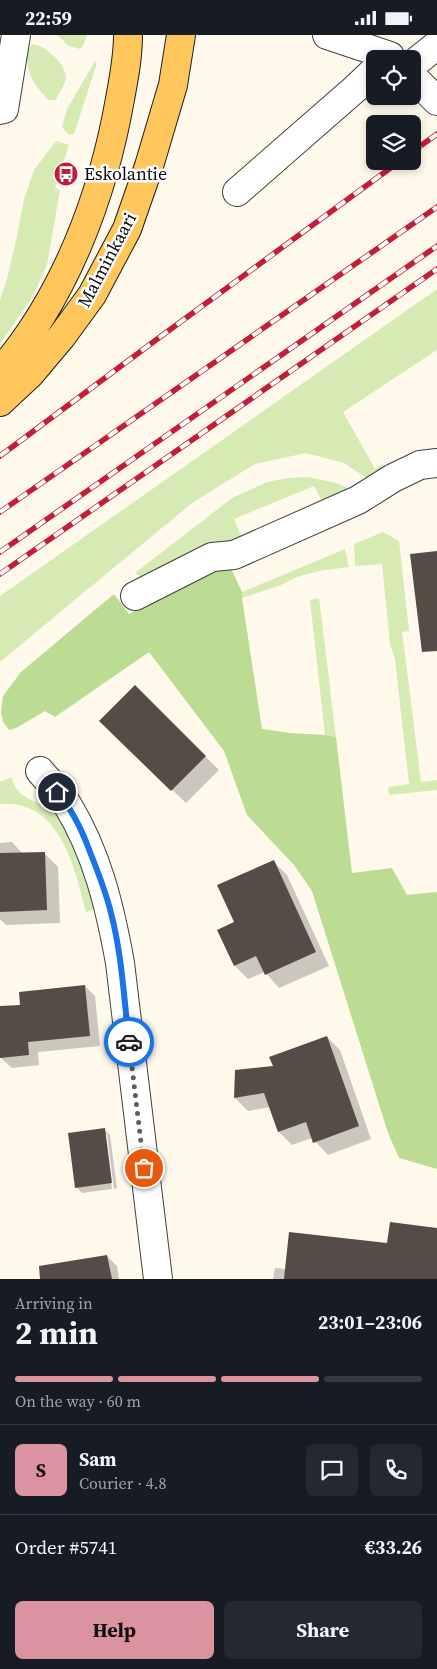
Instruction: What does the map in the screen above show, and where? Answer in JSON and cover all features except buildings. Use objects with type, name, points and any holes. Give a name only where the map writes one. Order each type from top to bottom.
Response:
[{"type":"main road","name":"Malminkaari","points":[[0,372],[39,319],[55,292],[74,252],[98,190],[115,127],[128,56],[128,35]]},
{"type":"main road","name":"Malminkaari","points":[[0,402],[30,374],[82,309],[92,295],[127,229],[149,166],[173,85],[181,35]]},
{"type":"street","points":[[2,110],[16,35]]},
{"type":"street","points":[[328,35],[370,50]]},
{"type":"street","points":[[417,50],[437,45]]},
{"type":"street","points":[[237,192],[366,79]]},
{"type":"street","points":[[421,85],[437,101]]},
{"type":"street","points":[[136,596],[212,557],[234,555],[358,500],[393,478],[420,465],[437,463]]},
{"type":"street","points":[[40,771],[66,802],[83,833],[112,914],[120,963],[158,1279]]},
{"type":"green space","points":[[57,35],[87,35],[80,49],[69,46]]},
{"type":"green space","points":[[33,44],[44,48],[63,67],[66,78],[56,100],[48,100],[31,77],[27,53]]},
{"type":"green space","points":[[95,61],[97,63],[74,134],[69,135],[62,127],[67,109]]},
{"type":"green space","points":[[56,141],[69,145],[55,188],[60,190],[47,265],[33,296],[0,344],[0,300],[7,279],[24,199],[34,170]]},
{"type":"green space","points":[[437,289],[437,350],[343,412],[375,469],[382,464],[388,470],[375,478],[365,477],[344,463],[306,453],[255,464],[192,503],[0,662],[0,596]]},
{"type":"green space","points":[[308,477],[337,483],[353,491],[322,501],[314,486],[234,519],[241,538],[144,579],[135,573],[232,498],[267,482]]},
{"type":"green space","points":[[383,532],[399,541],[409,631],[402,632],[421,782],[437,780],[437,790],[389,795],[388,787],[409,784],[395,659],[390,644],[382,564],[355,566],[354,544]]},
{"type":"green space","points":[[345,549],[349,567],[319,571],[297,577],[279,586],[242,598],[242,592]]},
{"type":"green space","points":[[229,564],[242,592],[262,729],[336,737],[352,873],[392,868],[407,895],[437,892],[437,1169],[399,1158],[388,1133],[312,891],[294,865],[247,815],[224,751],[149,652],[55,717],[45,711],[9,730],[3,722],[1,712],[3,696],[21,672],[114,594],[129,614]]},
{"type":"green space","points":[[319,598],[336,737],[325,735],[310,600]]},
{"type":"green space","points":[[12,777],[20,793],[57,812],[64,820],[82,860],[97,908],[86,912],[70,856],[50,824],[37,812],[20,805],[0,804],[0,782]]},
{"type":"railway","points":[[421,146],[437,134]]},
{"type":"railway","points":[[0,456],[388,170]]},
{"type":"railway","points":[[0,512],[437,207]]},
{"type":"railway","points":[[0,552],[437,246]]},
{"type":"railway","points":[[0,574],[437,269]]},
{"type":"way so far","points":[[129,1042],[144,1168]]},
{"type":"place","name":"Eskolantie","points":[[66,174]]},
{"type":"route","points":[[57,792],[66,802],[83,833],[112,914],[129,1042]]}]
